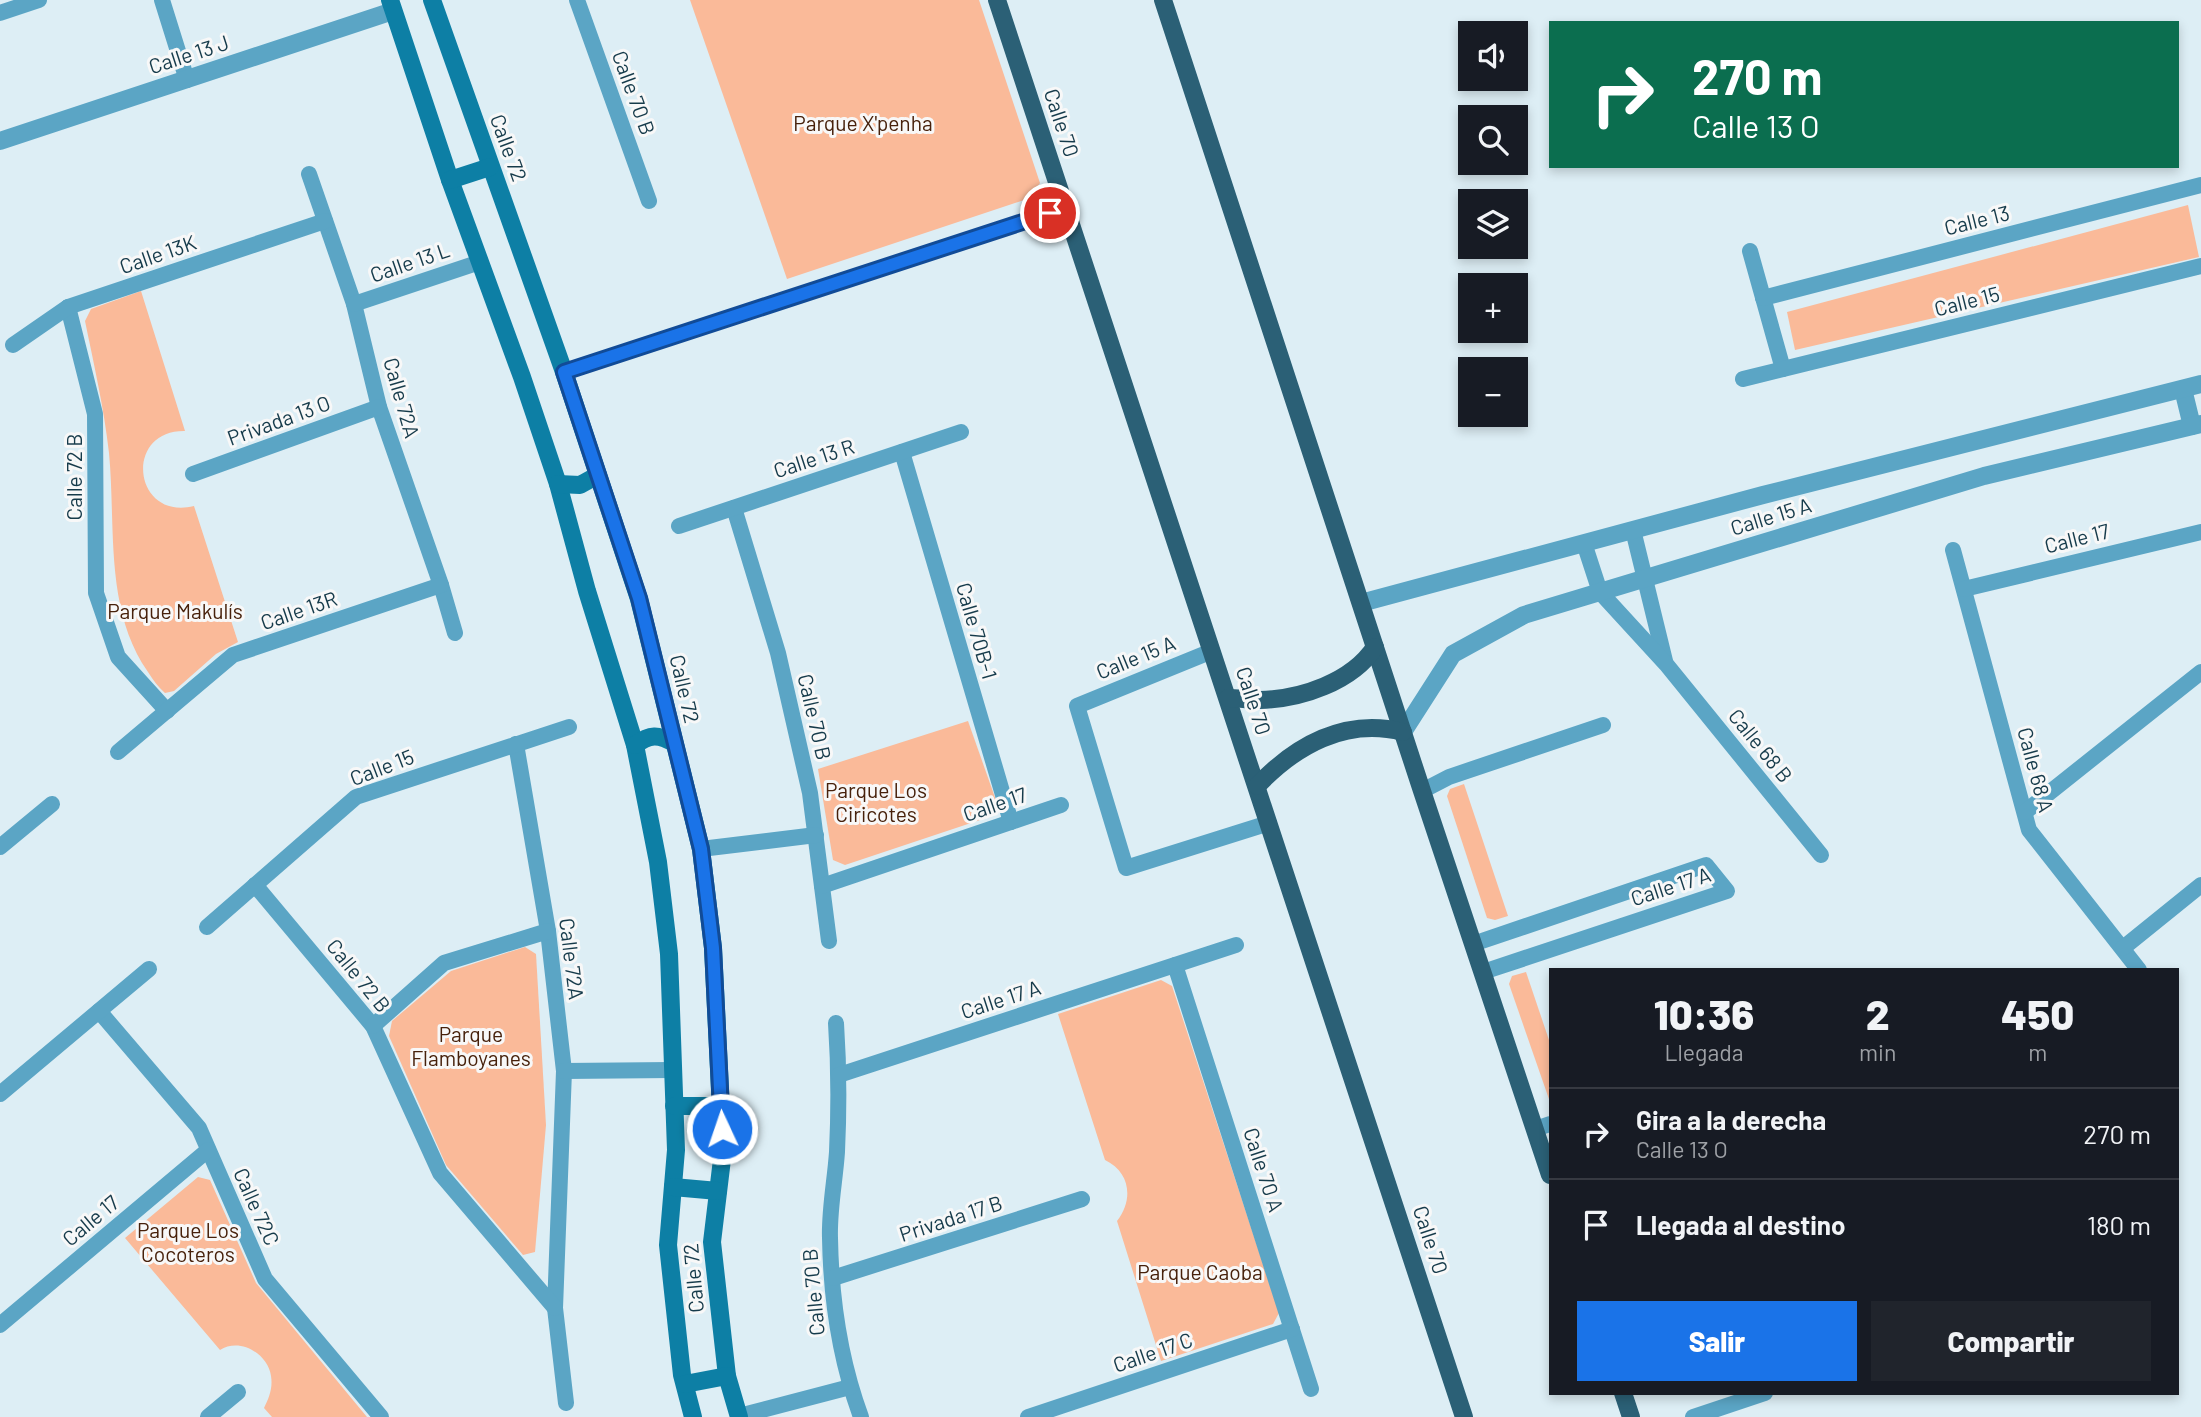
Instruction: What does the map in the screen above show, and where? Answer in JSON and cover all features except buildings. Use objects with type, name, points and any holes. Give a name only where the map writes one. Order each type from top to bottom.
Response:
[{"type":"main road","name":"Calle 72","points":[[432,0],[564,372],[639,598],[701,849],[713,948],[723,1151],[712,1242],[727,1376],[739,1416]]},
{"type":"main road","name":"Calle 70","points":[[997,0],[1464,1417]]},
{"type":"main road","points":[[1163,0],[1473,944],[1543,1127],[1549,1168]]},
{"type":"main road","name":"Calle 72","points":[[391,6],[450,180],[523,377],[558,484],[587,591],[635,745],[658,862],[669,954],[676,1150],[668,1245],[682,1375],[693,1417]]},
{"type":"main road","points":[[450,180],[491,167]]},
{"type":"main road","points":[[558,484],[580,485],[598,475]]},
{"type":"main road","points":[[1228,698],[1260,700],[1287,697],[1318,688],[1348,673],[1367,659],[1375,647]]},
{"type":"main road","points":[[1257,786],[1278,764],[1305,746],[1330,735],[1360,728],[1386,727],[1403,732]]},
{"type":"main road","points":[[635,745],[654,735],[674,743]]},
{"type":"main road","points":[[674,1107],[721,1106]]},
{"type":"main road","points":[[673,1187],[718,1191]]},
{"type":"main road","points":[[685,1384],[727,1376]]},
{"type":"main road","points":[[1624,1395],[1632,1417]]},
{"type":"street","points":[[0,13],[16,4],[39,0]]},
{"type":"street","points":[[162,0],[187,80]]},
{"type":"street","name":"Calle 70 B","points":[[577,0],[649,201]]},
{"type":"street","name":"Calle 13 J","points":[[0,141],[187,80],[391,6]]},
{"type":"street","name":"Calle 72A","points":[[309,174],[354,304],[379,407],[456,633]]},
{"type":"street","name":"Calle 13","points":[[1763,298],[2201,185]]},
{"type":"street","points":[[564,372],[1065,208]]},
{"type":"street","name":"Calle 13K","points":[[13,345],[68,307],[325,221]]},
{"type":"street","points":[[1750,251],[1783,369]]},
{"type":"street","name":"Calle 13 L","points":[[354,304],[480,262]]},
{"type":"street","name":"Calle 15","points":[[1742,379],[2201,266]]},
{"type":"street","name":"Calle 72 B","points":[[68,307],[95,414],[96,593],[118,657],[167,711]]},
{"type":"street","name":"Calle 15 A","points":[[1360,603],[2201,384]]},
{"type":"street","points":[[2183,389],[2197,425]]},
{"type":"street","name":"Privada 13 O","points":[[193,474],[379,407]]},
{"type":"street","name":"Calle 15 A","points":[[1403,732],[1453,654],[1524,615],[1984,477],[2197,425]]},
{"type":"street","name":"Calle 13 R","points":[[680,526],[961,432]]},
{"type":"street","name":"Calle 70B-1","points":[[902,452],[1011,822]]},
{"type":"street","name":"Calle 70 B","points":[[734,508],[778,653],[810,793],[830,941]]},
{"type":"street","name":"Calle 68 B","points":[[1633,530],[1666,664]]},
{"type":"street","name":"Calle 17","points":[[1964,589],[2201,532]]},
{"type":"street","name":"Calle 68 B","points":[[1584,543],[1600,592],[1666,664],[1821,855]]},
{"type":"street","name":"Calle 68 A","points":[[1953,550],[2029,830],[2138,968]]},
{"type":"street","name":"Calle 13R","points":[[118,752],[233,655],[441,585]]},
{"type":"street","name":"Calle 15 A","points":[[1212,651],[1077,706],[1126,868],[1269,823]]},
{"type":"street","points":[[2025,812],[2201,672]]},
{"type":"street","points":[[1422,791],[1449,777],[1603,725]]},
{"type":"street","name":"Calle 15","points":[[207,927],[356,797],[569,727]]},
{"type":"street","name":"Calle 72A","points":[[516,744],[548,931],[564,1071],[555,1308],[566,1403]]},
{"type":"street","points":[[3,840],[52,804]]},
{"type":"street","name":"Calle 17","points":[[822,886],[1061,805]]},
{"type":"street","points":[[701,849],[816,835]]},
{"type":"street","name":"Calle 17 A","points":[[1473,944],[1706,865],[1727,891],[1483,972]]},
{"type":"street","name":"Calle 72 B","points":[[255,885],[373,1026],[440,1173],[555,1308]]},
{"type":"street","points":[[2123,948],[2201,885]]},
{"type":"street","points":[[373,1026],[444,963],[548,931]]},
{"type":"street","name":"Calle 17 A","points":[[839,1075],[1236,945]]},
{"type":"street","name":"Calle 70 A","points":[[1175,965],[1311,1389]]},
{"type":"street","points":[[0,1094],[149,970]]},
{"type":"street","name":"Calle 72C","points":[[99,1011],[199,1128],[265,1279],[381,1417]]},
{"type":"street","name":"Calle 70 B","points":[[836,1023],[839,1075],[837,1153],[829,1236],[839,1340],[850,1387],[861,1417]]},
{"type":"street","points":[[564,1071],[672,1070]]},
{"type":"street","name":"Calle 17","points":[[0,1325],[208,1150]]},
{"type":"street","name":"Privada 17 B","points":[[833,1278],[1082,1199]]},
{"type":"street","name":"Calle 17 C","points":[[1028,1417],[1292,1329]]},
{"type":"street","points":[[739,1416],[850,1387]]},
{"type":"street","points":[[208,1417],[237,1392]]},
{"type":"street","points":[[1693,1417],[1759,1395]]},
{"type":"green space","name":"Parque X'penha","points":[[690,0],[979,0],[1040,183],[1030,198],[787,279]]},
{"type":"green space","points":[[2188,205],[2199,257],[1795,350],[1787,312]]},
{"type":"green space","name":"Parque Makulís","points":[[141,291],[185,431],[165,435],[152,444],[145,458],[143,474],[148,489],[158,500],[174,507],[194,506],[238,642],[216,654],[174,691],[165,693],[152,678],[134,647],[118,594],[109,453],[85,321],[91,309]]},
{"type":"green space","name":"Parque Los Ciricotes","points":[[968,721],[998,806],[992,816],[845,865],[833,860],[818,769]]},
{"type":"green space","points":[[1464,784],[1508,916],[1495,920],[1487,918],[1447,796],[1450,789]]},
{"type":"green space","name":"Parque Flamboyanes","points":[[525,947],[536,954],[546,1125],[535,1252],[523,1255],[446,1165],[389,1036],[392,1021],[451,971]]},
{"type":"green space","points":[[1526,972],[1549,1040],[1549,1099],[1509,984],[1512,976]]},
{"type":"green space","name":"Parque Caoba","points":[[1161,980],[1172,986],[1279,1313],[1273,1324],[1161,1361],[1117,1221],[1126,1204],[1127,1187],[1120,1172],[1105,1160],[1058,1014]]},
{"type":"green space","name":"Parque Los Cocoteros","points":[[198,1177],[210,1180],[256,1283],[367,1417],[272,1417],[264,1408],[271,1385],[269,1368],[265,1361],[252,1350],[236,1345],[220,1350],[125,1238]]},
{"type":"route","points":[[722,1129],[713,948],[701,849],[639,598],[564,372],[1050,213]]}]
